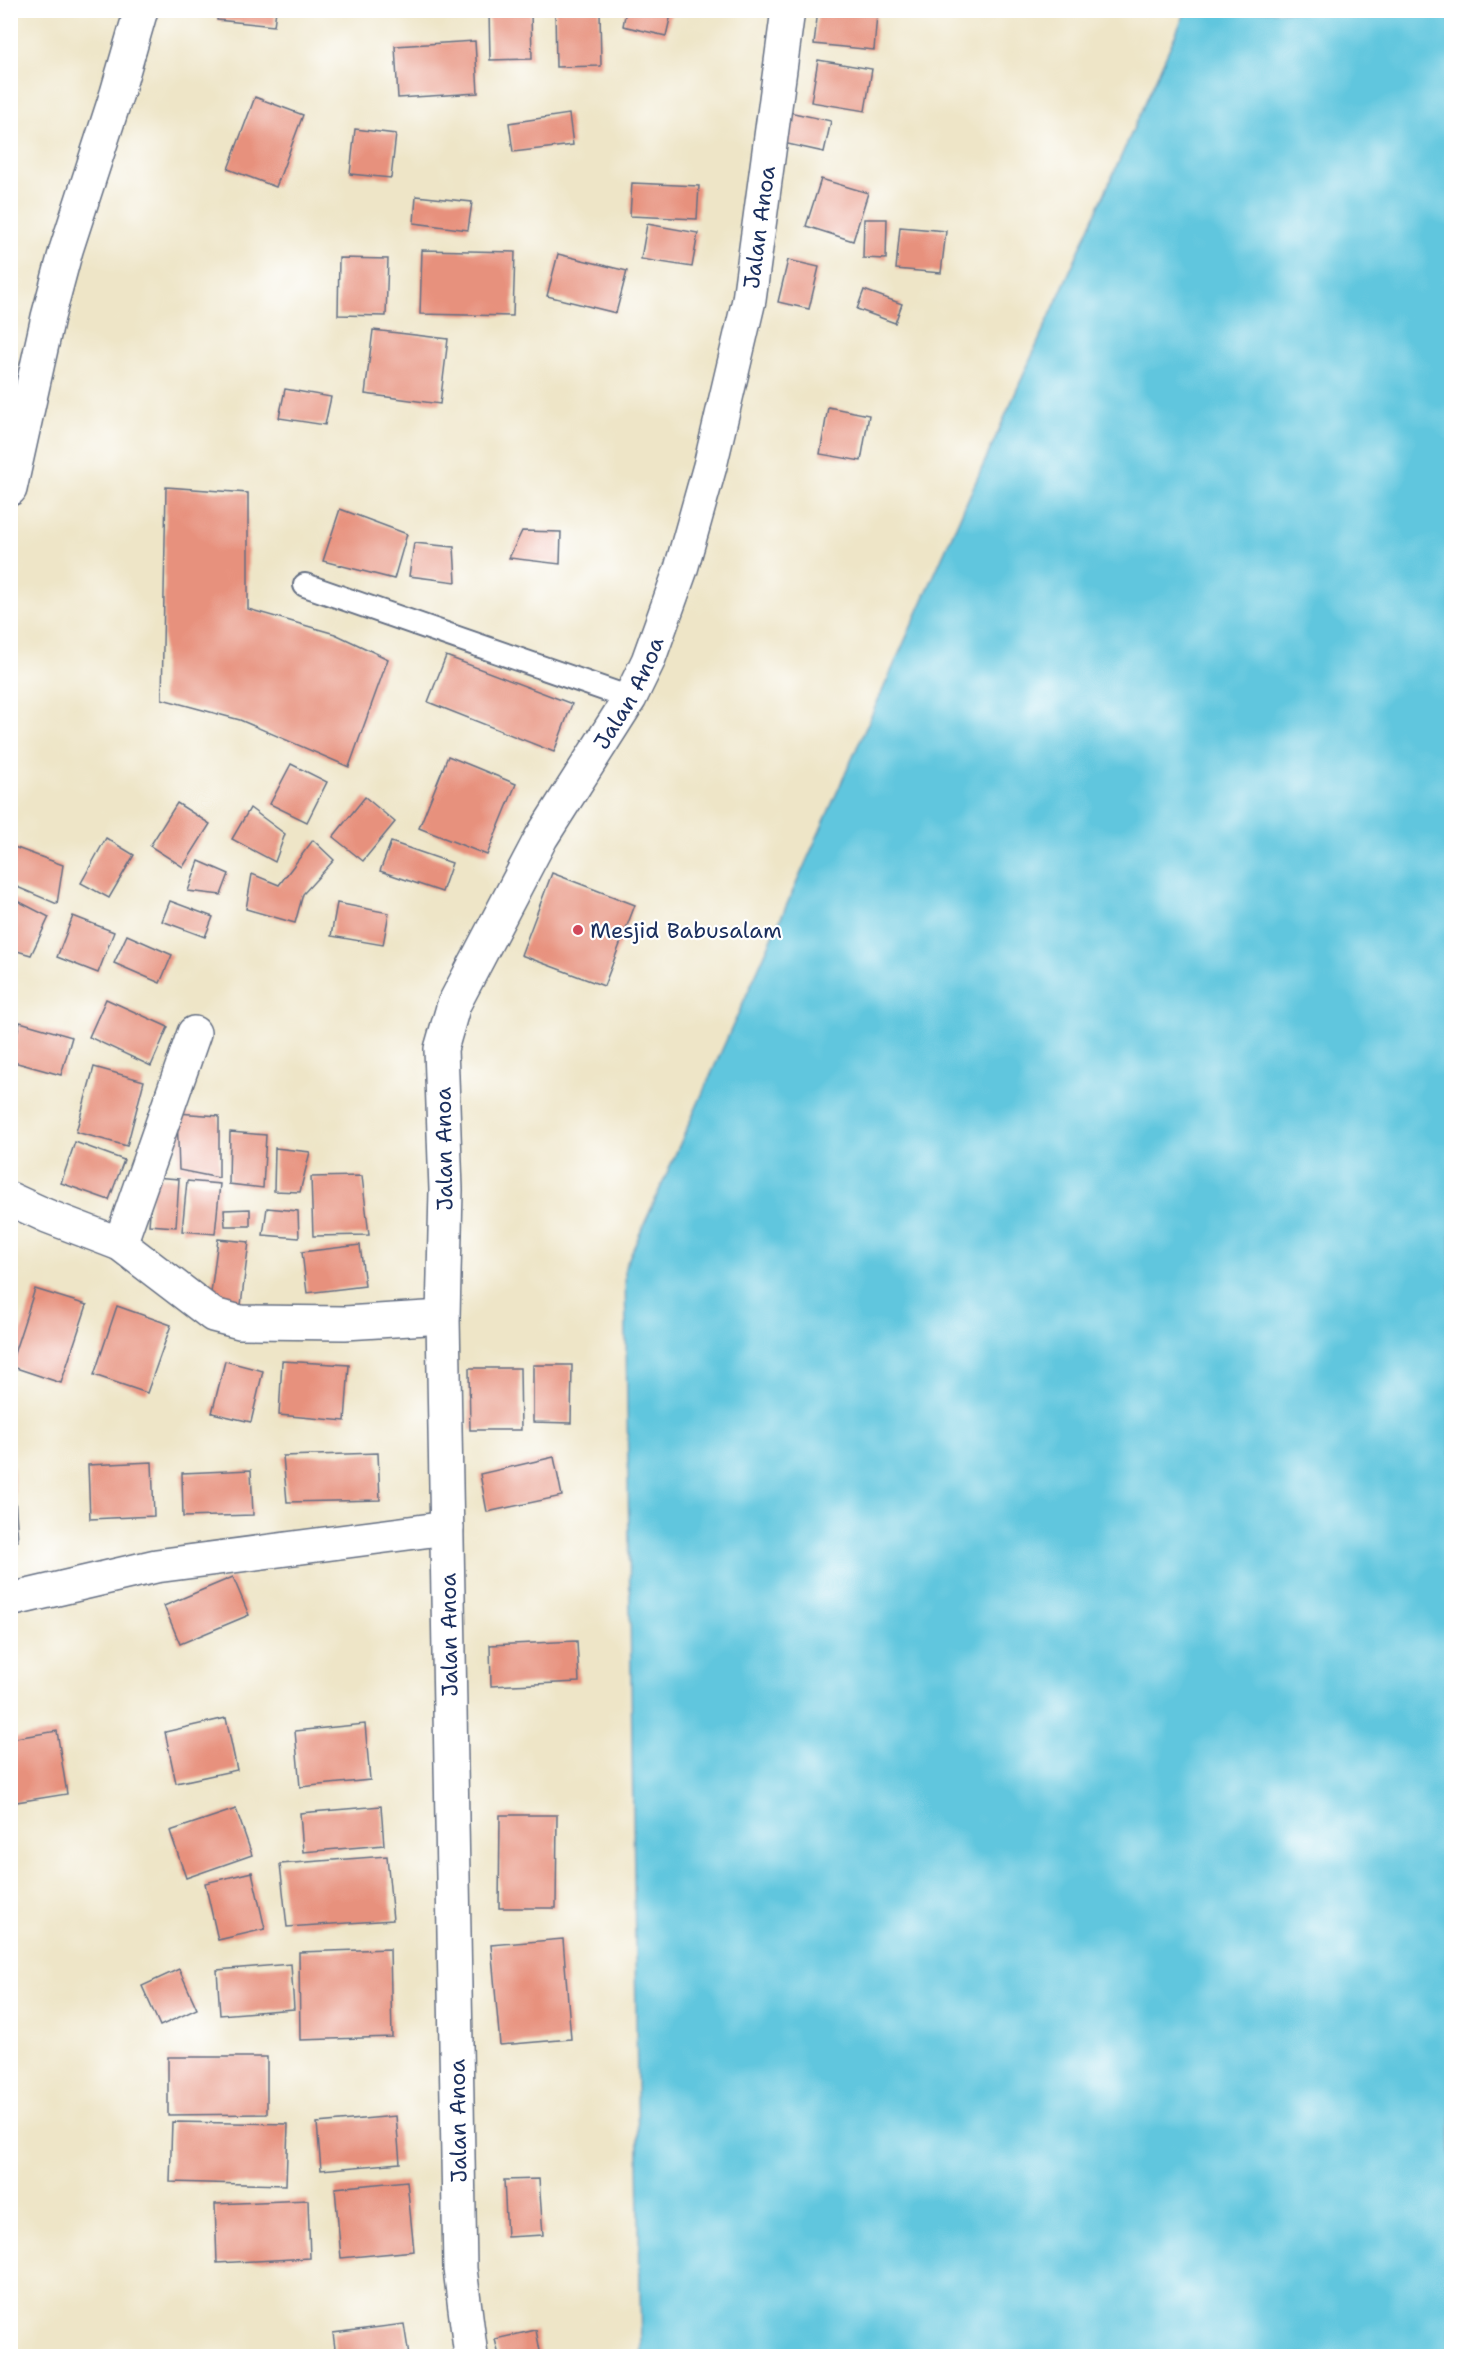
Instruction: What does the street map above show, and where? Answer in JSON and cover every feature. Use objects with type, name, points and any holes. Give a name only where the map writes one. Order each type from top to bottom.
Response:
[{"type":"main road","points":[[10,489],[48,316],[66,250],[117,93],[141,10]]},
{"type":"main road","name":"Jalan Anoa","points":[[471,2356],[460,2269],[443,1317],[446,1190],[441,1049],[454,1004],[541,838],[630,698],[648,660],[681,569],[710,466],[749,300],[788,10]]},
{"type":"main road","points":[[120,1244],[194,1033]]},
{"type":"main road","points":[[10,1199],[46,1216],[120,1244],[213,1315],[240,1322],[345,1323],[443,1317]]},
{"type":"main road","points":[[10,1600],[156,1566],[447,1528]]},
{"type":"lane","points":[[305,585],[630,698]]},
{"type":"water","points":[[1186,11],[1451,11],[1451,2356],[641,2356],[625,1267]]},
{"type":"building","points":[[218,10],[276,10],[274,26],[217,20]]},
{"type":"building","points":[[489,10],[531,10],[532,59],[490,60]]},
{"type":"building","points":[[555,10],[600,10],[601,66],[556,67]]},
{"type":"building","points":[[626,10],[672,10],[666,36],[623,26]]},
{"type":"building","points":[[818,10],[877,14],[874,50],[814,44]]},
{"type":"building","points":[[475,41],[478,93],[398,98],[395,46]]},
{"type":"building","points":[[818,60],[872,69],[865,111],[811,102]]},
{"type":"building","points":[[255,97],[303,115],[276,187],[228,169]]},
{"type":"building","points":[[789,112],[831,121],[824,152],[783,143]]},
{"type":"building","points":[[569,114],[573,145],[513,152],[509,123]]},
{"type":"building","points":[[355,129],[396,134],[391,178],[350,174]]},
{"type":"building","points":[[821,179],[868,193],[853,241],[806,226]]},
{"type":"building","points":[[632,183],[699,186],[697,219],[630,216]]},
{"type":"building","points":[[416,196],[472,202],[468,230],[414,223]]},
{"type":"building","points":[[864,219],[887,219],[886,259],[863,258]]},
{"type":"building","points":[[647,224],[698,233],[692,267],[641,259]]},
{"type":"building","points":[[900,227],[946,231],[941,273],[896,269]]},
{"type":"building","points":[[422,250],[515,252],[513,316],[420,314]]},
{"type":"building","points":[[558,254],[627,271],[616,313],[547,296]]},
{"type":"building","points":[[339,258],[388,259],[386,316],[338,315]]},
{"type":"building","points":[[788,260],[819,267],[809,309],[778,302]]},
{"type":"building","points":[[864,290],[902,304],[895,323],[857,309]]},
{"type":"building","points":[[373,330],[448,339],[440,404],[365,394]]},
{"type":"building","points":[[285,389],[331,397],[325,425],[279,418]]},
{"type":"building","points":[[828,407],[869,415],[861,461],[820,454]]},
{"type":"building","points":[[166,487],[248,493],[248,609],[335,634],[388,659],[349,767],[240,720],[162,699]]},
{"type":"building","points":[[340,509],[407,534],[394,579],[323,561]]},
{"type":"building","points":[[522,531],[561,532],[560,564],[509,558]]},
{"type":"building","points":[[414,543],[454,547],[456,582],[409,576]]},
{"type":"building","points":[[446,656],[572,704],[554,752],[428,702]]},
{"type":"building","points":[[448,756],[516,784],[487,855],[419,828]]},
{"type":"building","points":[[291,764],[327,782],[307,822],[270,804]]},
{"type":"building","points":[[365,797],[395,822],[363,861],[333,837]]},
{"type":"building","points":[[177,803],[210,824],[183,867],[150,846]]},
{"type":"building","points":[[250,808],[285,834],[275,862],[232,839]]},
{"type":"building","points":[[106,838],[134,855],[109,898],[81,883]]},
{"type":"building","points":[[313,840],[334,860],[303,894],[295,923],[246,909],[252,874],[279,885]]},
{"type":"building","points":[[391,842],[452,863],[442,892],[380,871]]},
{"type":"building","points":[[14,847],[63,865],[57,904],[10,884],[10,860]]},
{"type":"building","points":[[199,861],[229,874],[221,895],[188,891]]},
{"type":"building","name":"Mesjid Babusalam","points":[[552,873],[635,905],[604,986],[521,955]]},
{"type":"building","points":[[10,897],[49,917],[31,955],[10,949]]},
{"type":"building","points":[[170,901],[213,917],[205,937],[162,921]]},
{"type":"building","points":[[337,903],[389,913],[383,945],[331,936]]},
{"type":"building","points":[[73,916],[114,932],[98,973],[57,957]]},
{"type":"building","points":[[127,935],[172,955],[160,983],[114,963]]},
{"type":"building","points":[[106,999],[168,1027],[151,1066],[89,1037]]},
{"type":"building","points":[[20,1022],[72,1037],[61,1075],[10,1061]]},
{"type":"building","points":[[94,1067],[144,1081],[127,1146],[76,1132]]},
{"type":"building","points":[[177,1113],[219,1116],[219,1178],[179,1170]]},
{"type":"building","points":[[230,1132],[266,1135],[263,1188],[229,1184]]},
{"type":"building","points":[[75,1142],[124,1160],[109,1200],[61,1183]]},
{"type":"building","points":[[275,1148],[310,1152],[300,1192],[274,1191]]},
{"type":"building","points":[[362,1176],[369,1235],[313,1236],[311,1177]]},
{"type":"building","points":[[153,1177],[179,1179],[176,1227],[149,1225]]},
{"type":"building","points":[[187,1181],[220,1184],[215,1234],[182,1231]]},
{"type":"building","points":[[267,1208],[298,1211],[299,1238],[263,1235]]},
{"type":"building","points":[[250,1209],[250,1226],[225,1226],[224,1210]]},
{"type":"building","points":[[218,1239],[249,1242],[241,1305],[210,1301]]},
{"type":"building","points":[[360,1245],[365,1286],[307,1293],[302,1252]]},
{"type":"building","points":[[35,1289],[87,1305],[61,1383],[10,1366]]},
{"type":"building","points":[[117,1306],[171,1325],[147,1393],[94,1375]]},
{"type":"building","points":[[225,1361],[263,1371],[251,1422],[212,1413]]},
{"type":"building","points":[[282,1361],[349,1365],[345,1421],[279,1415]]},
{"type":"building","points":[[533,1365],[572,1365],[571,1423],[533,1422]]},
{"type":"building","points":[[469,1368],[520,1368],[521,1430],[470,1430]]},
{"type":"building","points":[[378,1453],[380,1500],[287,1502],[283,1456]]},
{"type":"building","points":[[554,1457],[562,1496],[487,1512],[480,1474]]},
{"type":"building","points":[[152,1462],[154,1516],[90,1519],[88,1465]]},
{"type":"building","points":[[10,1467],[13,1467],[18,1541],[10,1541]]},
{"type":"building","points":[[251,1470],[253,1515],[183,1517],[182,1473]]},
{"type":"building","points":[[233,1577],[249,1615],[180,1644],[164,1606]]},
{"type":"building","points":[[577,1641],[579,1682],[491,1686],[490,1645]]},
{"type":"building","points":[[226,1718],[237,1770],[176,1783],[165,1732]]},
{"type":"building","points":[[365,1724],[370,1780],[300,1787],[295,1731]]},
{"type":"building","points":[[57,1731],[67,1794],[10,1803],[10,1739]]},
{"type":"building","points":[[381,1806],[384,1845],[303,1852],[300,1813]]},
{"type":"building","points":[[236,1809],[252,1855],[186,1878],[170,1831]]},
{"type":"building","points":[[500,1815],[557,1815],[556,1908],[499,1908]]},
{"type":"building","points":[[387,1856],[393,1920],[287,1927],[280,1864]]},
{"type":"building","points":[[252,1872],[265,1929],[218,1940],[205,1883]]},
{"type":"building","points":[[563,1939],[571,2039],[500,2045],[491,1945]]},
{"type":"building","points":[[390,1949],[392,2037],[300,2040],[299,1952]]},
{"type":"building","points":[[291,1964],[294,2009],[220,2015],[217,1970]]},
{"type":"building","points":[[179,1969],[197,2009],[160,2026],[142,1986]]},
{"type":"building","points":[[168,2057],[267,2057],[267,2114],[168,2115]]},
{"type":"building","points":[[396,2116],[400,2163],[321,2170],[317,2123]]},
{"type":"building","points":[[172,2122],[288,2124],[286,2185],[170,2182]]},
{"type":"building","points":[[539,2179],[543,2235],[507,2237],[504,2180]]},
{"type":"building","points":[[407,2181],[414,2251],[341,2258],[335,2188]]},
{"type":"building","points":[[308,2200],[310,2258],[217,2263],[215,2204]]},
{"type":"building","points":[[404,2324],[409,2356],[336,2356],[333,2333]]},
{"type":"building","points":[[536,2330],[541,2356],[499,2356],[495,2339]]},
{"type":"place","name":"Mesjid Babusalam","points":[[578,930]]}]
